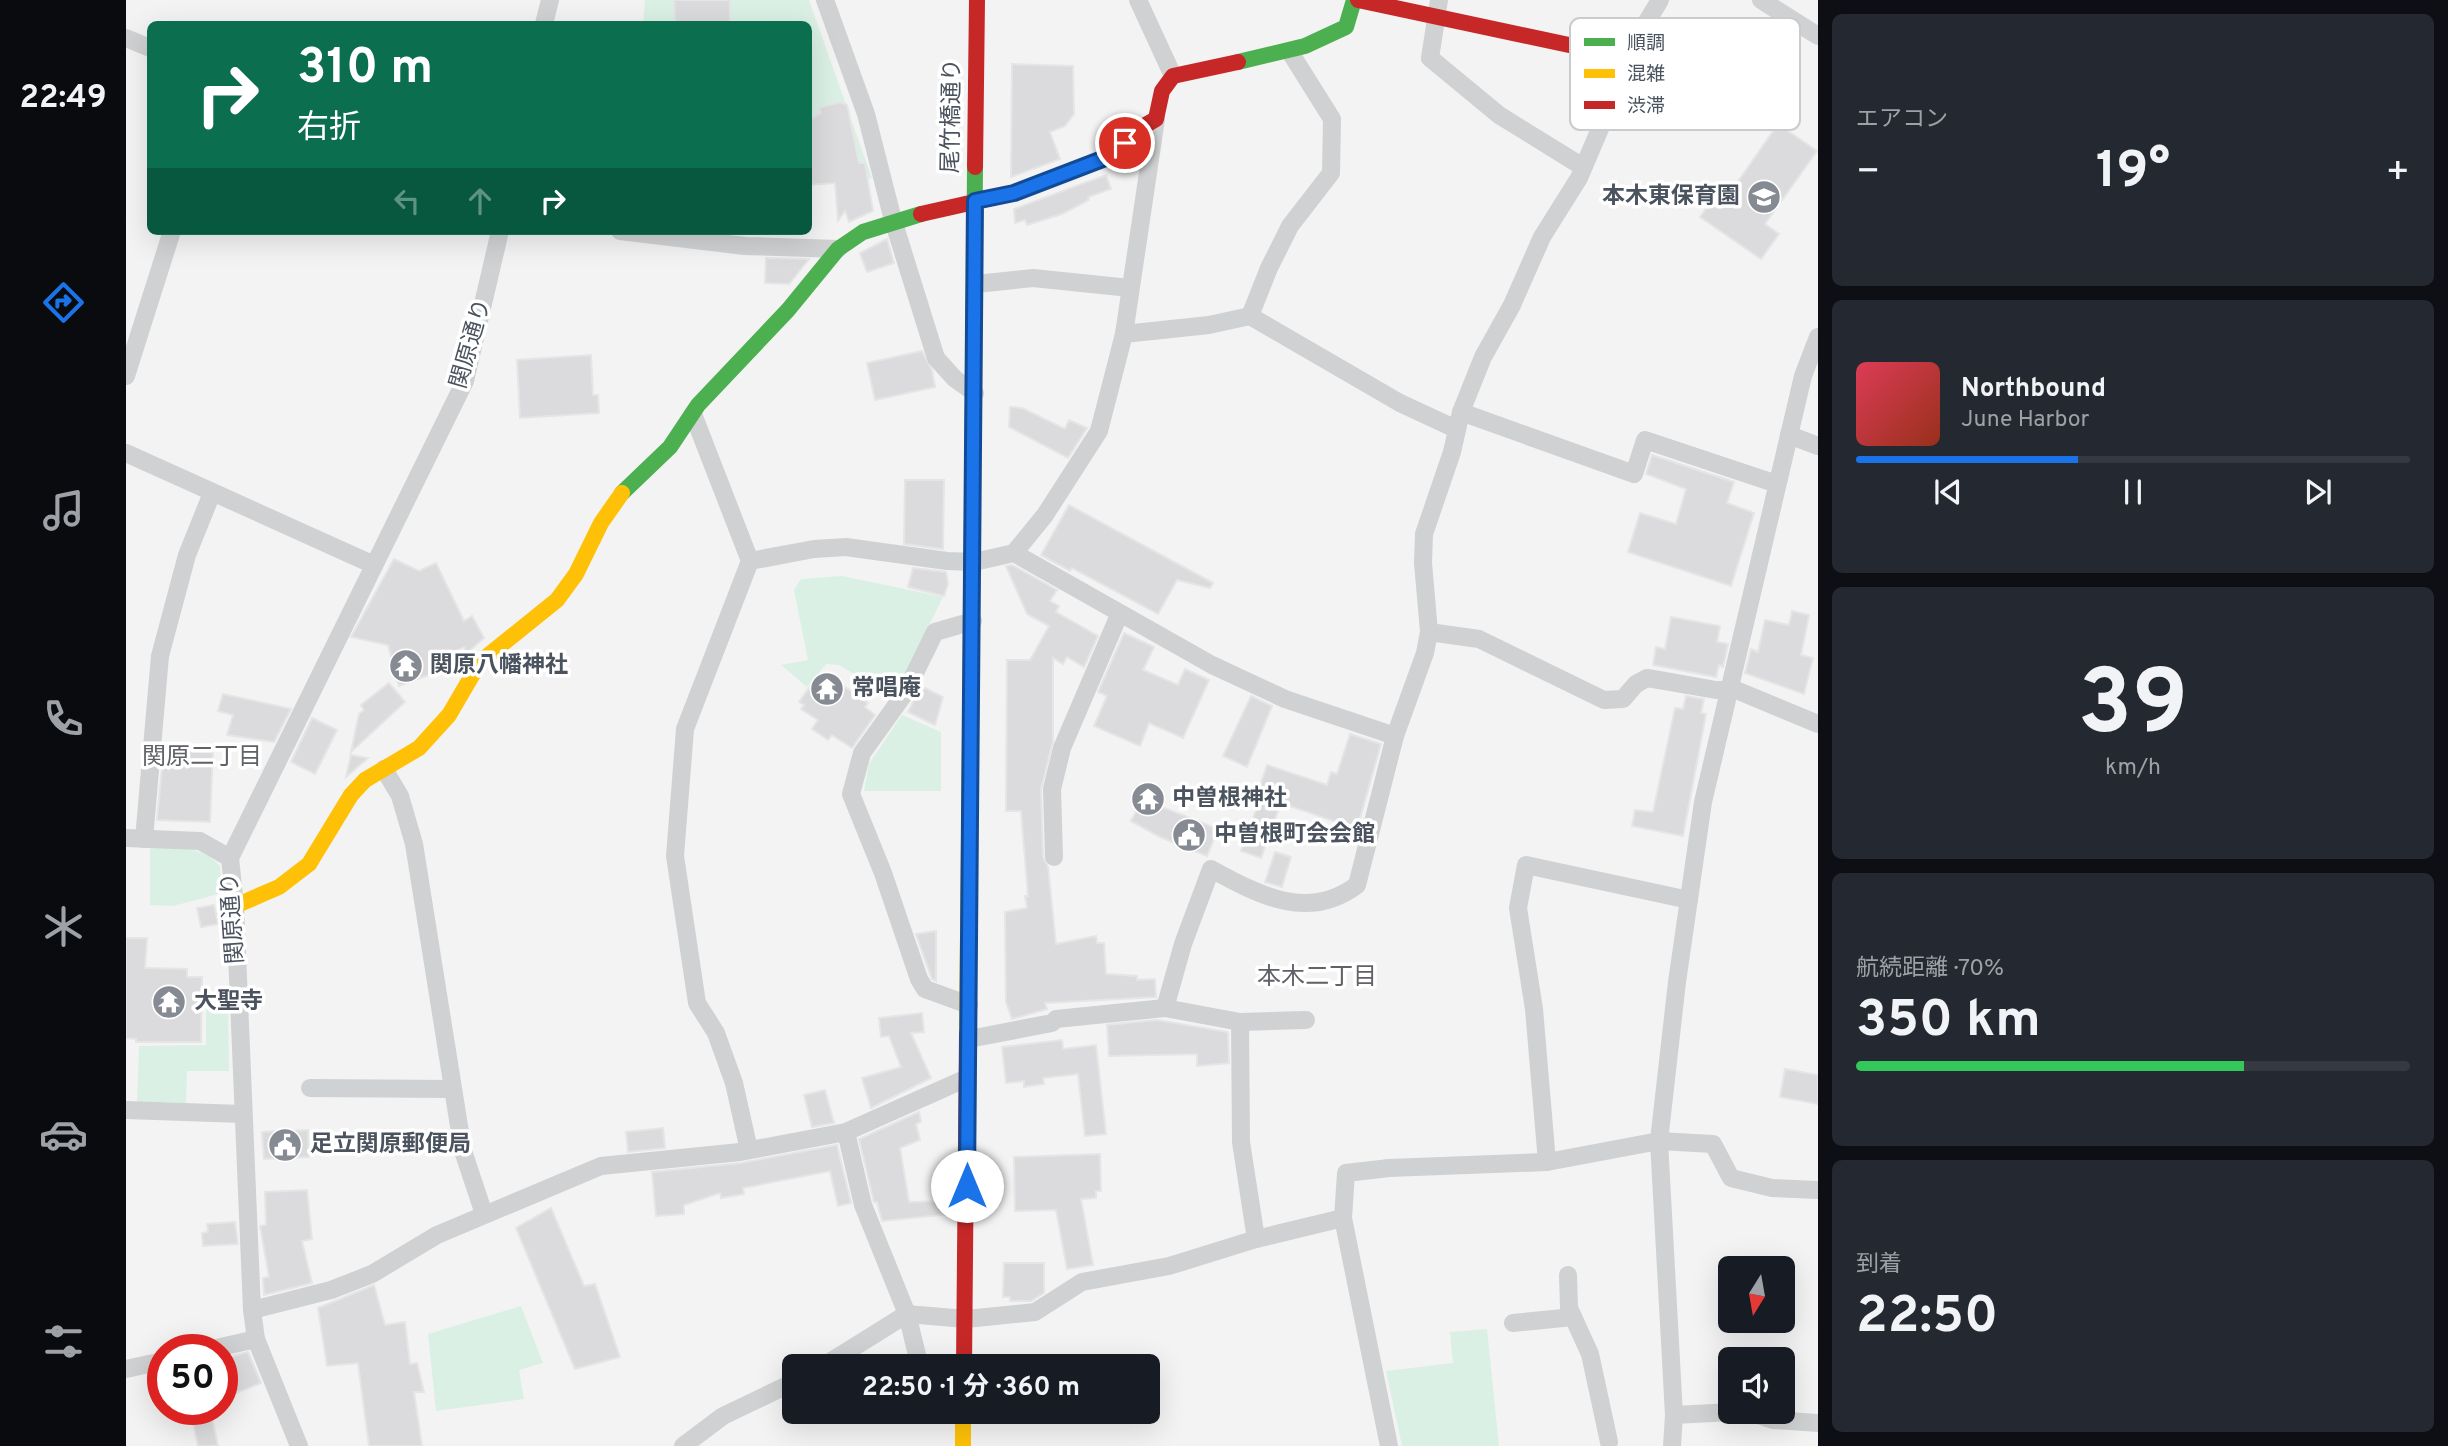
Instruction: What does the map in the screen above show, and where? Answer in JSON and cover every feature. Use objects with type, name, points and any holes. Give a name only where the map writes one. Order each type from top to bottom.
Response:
[{"type":"main road","name":"尾竹橋通り","points":[[965,1354],[974,562],[977,0]]},
{"type":"main road","points":[[235,906],[279,887],[309,864],[351,795],[365,780],[419,748],[449,715],[480,662],[557,600],[576,573],[601,523],[620,496],[670,447],[693,414],[788,310],[838,249],[863,232],[893,220],[1014,193],[1113,155],[1137,130],[1156,118],[1162,91],[1173,76],[1290,52],[1328,38],[1346,27],[1356,0],[1437,8],[1570,42]]},
{"type":"main road","points":[[960,1424],[963,1446]]},
{"type":"street","points":[[545,21],[550,0]]},
{"type":"street","points":[[825,0],[866,114],[893,220],[936,358],[955,379],[975,393]]},
{"type":"street","points":[[1138,0],[1173,76]]},
{"type":"street","points":[[1651,18],[1660,0]]},
{"type":"street","points":[[1761,0],[1790,18]]},
{"type":"street","points":[[1437,8],[1430,58],[1499,115],[1583,167]]},
{"type":"street","points":[[1800,25],[1818,36]]},
{"type":"street","points":[[126,38],[147,47]]},
{"type":"street","points":[[1250,316],[1269,268],[1290,226],[1331,173],[1332,119],[1290,52]]},
{"type":"street","points":[[750,561],[814,549],[846,547],[947,561],[974,562],[1014,553],[1045,515],[1099,431],[1124,334],[1156,118]]},
{"type":"street","points":[[1165,1008],[1183,944],[1211,869],[1253,891],[1313,906],[1343,896],[1357,885],[1395,736],[1416,680],[1429,632],[1423,563],[1424,534],[1452,452],[1459,421],[1483,357],[1512,305],[1542,237],[1601,130]]},
{"type":"street","points":[[126,376],[171,235]]},
{"type":"street","name":"関原通り","points":[[299,1446],[256,1339],[252,1310],[235,906],[230,858],[465,382],[499,235]]},
{"type":"street","points":[[653,235],[745,246],[838,249]]},
{"type":"street","points":[[976,284],[1033,278],[1130,288]]},
{"type":"street","points":[[1124,334],[1209,326],[1250,316],[1401,403],[1634,474],[1645,440],[1777,484]]},
{"type":"street","points":[[1672,1446],[1674,1415],[1660,1141],[1689,900],[1703,802],[1727,689],[1803,376],[1818,337]]},
{"type":"street","points":[[693,414],[750,561],[685,729],[675,856],[697,1003],[716,1033],[734,1083],[749,1150]]},
{"type":"street","points":[[1789,435],[1818,446]]},
{"type":"street","points":[[126,453],[374,565]]},
{"type":"street","points":[[212,493],[187,555],[160,656],[135,839],[200,841],[230,858]]},
{"type":"street","points":[[1014,553],[1119,615],[1212,665],[1285,699],[1395,736]]},
{"type":"street","points":[[1054,857],[1052,789],[1062,748],[1119,615]]},
{"type":"street","points":[[969,1005],[925,989],[851,793],[862,752],[905,693],[935,632],[973,621]]},
{"type":"street","points":[[1429,632],[1479,639],[1604,700],[1623,699],[1636,684],[1647,678],[1716,690],[1727,689],[1787,709],[1818,724]]},
{"type":"street","points":[[384,769],[400,796],[414,844],[463,1151],[484,1214]]},
{"type":"street","points":[[1547,1162],[1534,1009],[1518,908],[1526,865],[1689,900]]},
{"type":"street","points":[[969,1039],[1052,1023],[1056,1018],[1165,1008],[1240,1022],[1306,1020]]},
{"type":"street","points":[[1240,1022],[1241,1142],[1256,1239]]},
{"type":"street","points":[[252,1310],[331,1290],[372,1275],[437,1235],[601,1166],[749,1150],[846,1132],[967,1078]]},
{"type":"street","points":[[310,1088],[452,1089]]},
{"type":"street","points":[[126,1110],[242,1114]]},
{"type":"street","points":[[846,1132],[863,1205],[907,1314],[917,1354]]},
{"type":"street","points":[[1389,1446],[1343,1219],[1346,1173],[1389,1168],[1547,1162],[1660,1141],[1713,1144],[1731,1178],[1772,1188],[1818,1190]]},
{"type":"street","points":[[843,1354],[907,1314],[966,1319],[1035,1312],[1082,1282],[1169,1266],[1256,1239],[1343,1219]]},
{"type":"street","points":[[1568,1275],[1573,1317],[1590,1354],[1609,1443]]},
{"type":"street","points":[[1513,1323],[1573,1317]]},
{"type":"street","points":[[238,1343],[256,1339]]},
{"type":"street","points":[[126,1368],[147,1364]]},
{"type":"street","points":[[683,1446],[723,1416],[782,1388]]},
{"type":"street","points":[[1674,1415],[1718,1413]]},
{"type":"street","points":[[1795,1421],[1818,1423]]},
{"type":"green space","points":[[645,0],[809,0],[872,178],[812,181],[812,21],[643,21]]},
{"type":"green space","points":[[842,576],[943,597],[894,697],[839,665],[826,664],[807,687],[781,665],[808,660],[794,590],[801,579]]},
{"type":"green space","points":[[902,715],[941,732],[941,791],[864,791],[869,764]]},
{"type":"green space","points":[[150,847],[188,849],[213,859],[220,866],[222,893],[173,906],[150,905]]},
{"type":"green space","points":[[206,1006],[228,1006],[229,1071],[187,1071],[186,1103],[137,1102],[139,1046],[206,1045]]},
{"type":"green space","points":[[521,1306],[543,1363],[519,1370],[524,1399],[436,1411],[428,1334]]},
{"type":"green space","points":[[1487,1329],[1499,1446],[1402,1446],[1386,1371],[1453,1363],[1450,1332]]},
{"type":"building","points":[[674,0],[730,0],[730,21],[675,21]]},
{"type":"building","points":[[1012,64],[1073,66],[1074,114],[1065,126],[1050,132],[1060,159],[1011,177]]},
{"type":"building","points":[[840,102],[847,105],[859,163],[865,163],[873,211],[849,222],[845,211],[838,221],[835,183],[812,185],[812,118],[821,113],[819,108]]},
{"type":"building","points":[[1774,130],[1787,130],[1817,151],[1765,224],[1779,234],[1761,259],[1700,217],[1721,187],[1730,193]]},
{"type":"building","points":[[1106,175],[1111,189],[1088,197],[1089,200],[1062,214],[1027,225],[1025,220],[1015,223],[1014,209]]},
{"type":"building","points":[[887,239],[894,263],[867,272],[860,253]]},
{"type":"building","points":[[766,258],[809,259],[789,284],[765,283]]},
{"type":"building","points":[[922,351],[932,370],[935,387],[875,400],[867,363]]},
{"type":"building","points":[[591,355],[593,395],[598,395],[599,413],[520,418],[517,360]]},
{"type":"building","points":[[1010,407],[1022,408],[1065,429],[1069,420],[1087,428],[1068,458],[1009,427]]},
{"type":"building","points":[[1652,455],[1734,482],[1727,503],[1754,513],[1731,586],[1628,552],[1640,513],[1676,524],[1686,489],[1646,474]]},
{"type":"building","points":[[905,480],[944,480],[943,549],[904,544]]},
{"type":"building","points":[[1069,505],[1213,583],[1210,588],[1177,580],[1158,614],[1072,568],[1070,571],[1041,555]]},
{"type":"building","points":[[394,559],[419,571],[436,563],[464,621],[472,616],[484,638],[467,653],[464,647],[433,662],[437,672],[399,686],[388,645],[351,637]]},
{"type":"building","points":[[1012,565],[1057,590],[1050,601],[1059,606],[1056,612],[1098,636],[1084,667],[1067,657],[1063,664],[1053,658],[1053,741],[1041,789],[1043,857],[1048,867],[1056,944],[1096,936],[1097,943],[1104,943],[1106,974],[1137,976],[1137,980],[1155,979],[1156,997],[1045,1003],[1047,1009],[1012,1019],[1006,1002],[1005,912],[1027,908],[1025,896],[1028,896],[1021,811],[1006,811],[1007,660],[1030,660],[1049,626],[1027,614],[1006,566]]},
{"type":"building","points":[[913,568],[946,572],[948,584],[944,596],[908,587]]},
{"type":"building","points":[[1792,611],[1809,615],[1801,655],[1813,658],[1804,694],[1745,673],[1751,649],[1758,652],[1765,620],[1789,625]]},
{"type":"building","points":[[1671,617],[1720,626],[1717,642],[1728,644],[1723,667],[1719,665],[1716,677],[1653,665],[1656,647],[1665,649]]},
{"type":"building","points":[[1124,633],[1154,647],[1143,670],[1178,685],[1185,669],[1209,680],[1183,738],[1149,723],[1140,746],[1094,726],[1107,696],[1098,692]]},
{"type":"building","points":[[825,673],[868,703],[865,707],[875,715],[852,748],[832,735],[828,740],[812,729],[818,720],[801,709],[804,705],[799,702],[819,674],[823,676]]},
{"type":"building","points":[[389,683],[405,702],[351,752],[359,714],[364,710],[361,705]]},
{"type":"building","points":[[921,686],[943,697],[935,725],[908,712]]},
{"type":"building","points":[[223,694],[291,709],[274,742],[227,735],[233,715],[218,711]]},
{"type":"building","points":[[1251,696],[1272,706],[1247,767],[1223,756]]},
{"type":"building","points":[[1686,696],[1704,699],[1701,713],[1706,714],[1683,836],[1632,826],[1635,810],[1653,812],[1675,708],[1683,709]]},
{"type":"building","points":[[312,718],[337,730],[315,774],[291,762]]},
{"type":"building","points":[[1350,734],[1381,744],[1357,829],[1281,803],[1261,858],[1241,851],[1261,796],[1257,795],[1267,765],[1327,785],[1331,772],[1337,774]]},
{"type":"building","points":[[164,746],[213,751],[210,822],[157,820]]},
{"type":"building","points":[[351,755],[368,758],[346,777]]},
{"type":"building","points":[[1144,786],[1162,795],[1157,805],[1218,829],[1207,856],[1160,837],[1131,821],[1139,806],[1135,804]]},
{"type":"building","points":[[1275,852],[1291,857],[1282,887],[1265,882]]},
{"type":"building","points":[[214,905],[218,924],[201,927],[197,908]]},
{"type":"building","points":[[936,931],[936,981],[932,979],[916,934]]},
{"type":"building","points":[[126,938],[147,938],[145,968],[187,969],[187,977],[202,977],[201,1042],[136,1042],[136,1039],[126,1038]]},
{"type":"building","points":[[922,1013],[924,1032],[911,1033],[931,1078],[871,1108],[862,1078],[901,1067],[889,1036],[881,1037],[879,1018]]},
{"type":"building","points":[[1157,1020],[1228,1032],[1229,1063],[1197,1066],[1197,1054],[1109,1056],[1107,1025]]},
{"type":"building","points":[[1062,1040],[1063,1049],[1096,1045],[1106,1134],[1085,1136],[1078,1074],[1043,1078],[1044,1084],[1024,1087],[1024,1081],[1006,1083],[1002,1047]]},
{"type":"building","points":[[1785,1069],[1818,1075],[1818,1104],[1780,1097]]},
{"type":"building","points":[[825,1090],[834,1123],[812,1127],[804,1095]]},
{"type":"building","points":[[919,1112],[921,1122],[916,1124],[920,1140],[900,1148],[909,1202],[950,1201],[950,1214],[882,1221],[877,1202],[874,1202],[859,1139]]},
{"type":"building","points":[[663,1128],[665,1148],[628,1152],[626,1132]]},
{"type":"building","points":[[308,1130],[309,1157],[264,1159],[262,1132]]},
{"type":"building","points":[[837,1145],[851,1203],[838,1206],[830,1171],[743,1188],[744,1194],[721,1198],[720,1193],[684,1205],[684,1214],[656,1216],[652,1172],[741,1163]]},
{"type":"building","points":[[1100,1154],[1101,1191],[1096,1191],[1096,1198],[1081,1199],[1093,1265],[1067,1269],[1056,1210],[1015,1211],[1014,1157]]},
{"type":"building","points":[[307,1190],[312,1239],[302,1241],[312,1283],[264,1295],[263,1278],[269,1277],[260,1226],[266,1225],[265,1192]]},
{"type":"building","points":[[551,1208],[584,1286],[595,1284],[620,1357],[575,1369],[516,1228]]},
{"type":"building","points":[[235,1222],[238,1244],[203,1246],[202,1233],[208,1232],[207,1224]]},
{"type":"building","points":[[1004,1263],[1044,1263],[1044,1293],[1031,1301],[1010,1301],[1010,1297],[1003,1297]]},
{"type":"building","points":[[374,1285],[385,1325],[405,1322],[410,1364],[417,1363],[424,1392],[414,1392],[422,1446],[369,1446],[358,1363],[327,1366],[318,1308]]},
{"type":"building","points":[[248,1352],[261,1383],[238,1392],[238,1355]]},
{"type":"building","points":[[193,1425],[213,1425],[218,1446],[198,1446]]},
{"type":"traffic: fast","points":[[1238,62],[1305,46],[1346,27],[1354,0]]},
{"type":"traffic: fast","points":[[971,637],[975,167]]},
{"type":"traffic: fast","points":[[622,493],[670,447],[698,405],[788,310],[838,249],[863,232],[921,214]]},
{"type":"traffic: slow","points":[[235,906],[279,887],[309,864],[351,795],[365,780],[419,748],[449,715],[480,662],[557,600],[576,574],[601,523],[622,493]]},
{"type":"traffic: slow","points":[[967,1034],[971,637]]},
{"type":"traffic: slow","points":[[963,1424],[963,1446]]},
{"type":"traffic: jam","points":[[975,167],[977,0]]},
{"type":"traffic: jam","points":[[1358,0],[1570,45]]},
{"type":"traffic: jam","points":[[921,214],[1014,193],[1113,155],[1137,130],[1156,119],[1162,91],[1173,76],[1238,62]]},
{"type":"traffic: jam","points":[[964,1354],[967,1034]]},
{"type":"place","name":"本木東保育園","points":[[1764,197]]},
{"type":"place","name":"関原八幡神社","points":[[406,666]]},
{"type":"place","name":"常唱庵","points":[[827,689]]},
{"type":"place","name":"中曽根神社","points":[[1148,799]]},
{"type":"place","name":"中曽根町会会館","points":[[1189,835]]},
{"type":"place","name":"大聖寺","points":[[169,1002]]},
{"type":"place","name":"足立関原郵便局","points":[[285,1145]]},
{"type":"district","name":"関原二丁目","points":[[202,758]]},
{"type":"district","name":"本木二丁目","points":[[1317,978]]},
{"type":"route","points":[[967,1186],[975,201],[1014,193],[1113,155],[1125,143]]}]
